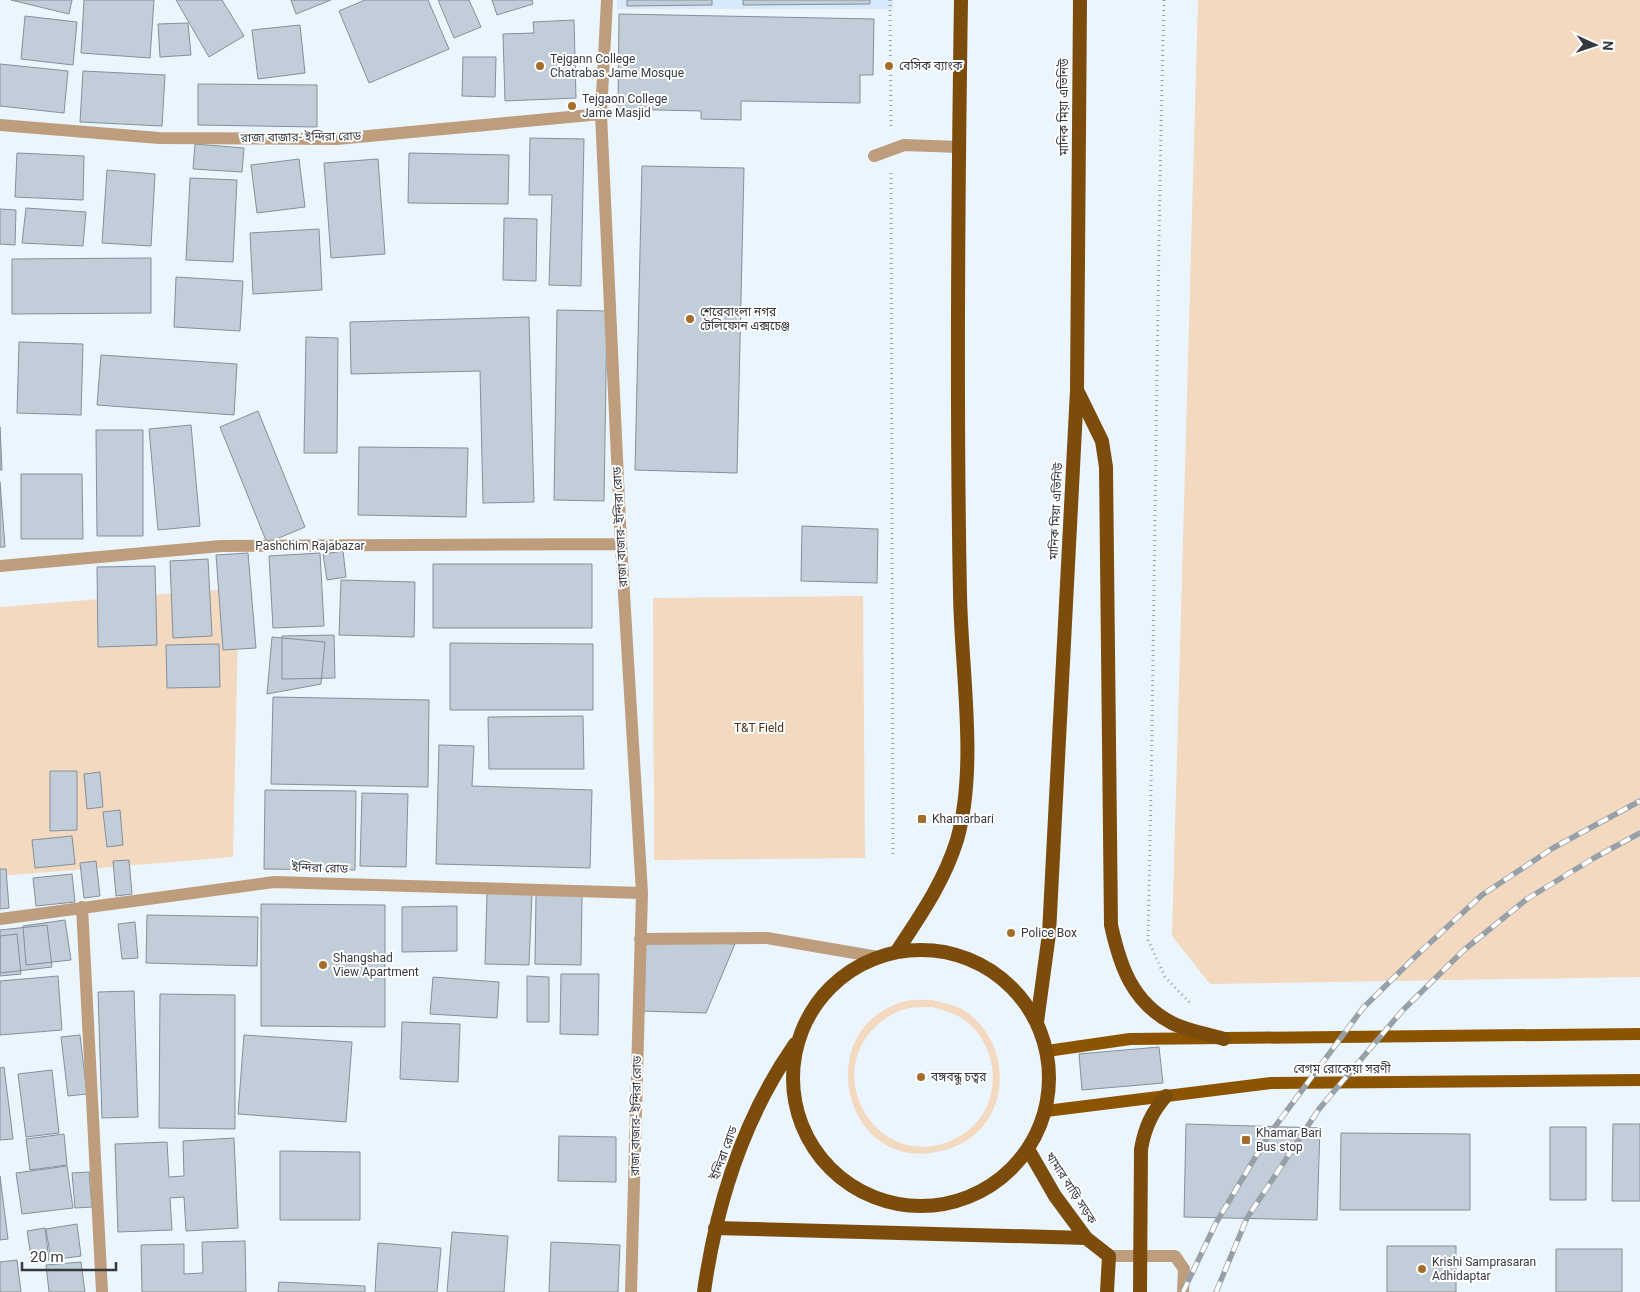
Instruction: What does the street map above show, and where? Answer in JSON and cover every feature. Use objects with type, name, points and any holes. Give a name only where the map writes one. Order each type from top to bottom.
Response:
[{"type":"highway","points":[[897,951],[936,893],[957,840],[965,793],[966,737],[960,595],[959,147],[961,0]]},
{"type":"highway","name":"মানিক মিয়া এভিনিউ","points":[[1037,1022],[1049,934],[1077,390],[1080,0]]},
{"type":"highway","points":[[1077,390],[1102,441],[1106,467],[1111,925],[1119,960],[1138,996],[1173,1024],[1224,1039]]},
{"type":"highway","points":[[928,949],[958,954],[986,966],[1010,985],[1030,1009],[1037,1022],[1047,1051],[1050,1077],[1046,1111],[1028,1149],[1011,1170],[990,1187],[966,1199],[940,1206],[913,1207],[886,1202],[862,1192],[839,1177],[806,1135],[797,1109],[793,1082],[795,1056],[801,1036],[815,1006],[828,989],[860,964],[878,956],[897,951],[928,949]]},
{"type":"highway","name":"ইন্দিরা রোড","points":[[704,1292],[715,1228],[749,1128],[767,1090],[801,1036]]},
{"type":"highway","points":[[1140,1292],[1141,1148],[1145,1129],[1153,1111],[1166,1096]]},
{"type":"highway","name":"খামার বাড়ি সড়ক","points":[[1028,1149],[1056,1196],[1086,1238],[1109,1256]]},
{"type":"highway","points":[[715,1228],[1086,1238]]},
{"type":"highway","points":[[1107,1292],[1109,1256]]},
{"type":"main road","points":[[1047,1051],[1130,1039],[1640,1034]]},
{"type":"main road","name":"বেগম রোকেয়া সরণী","points":[[1046,1111],[1271,1083],[1640,1080]]},
{"type":"street","name":"রাজা বাজার- ইন্দিরা রোড","points":[[607,0],[601,114],[621,544],[642,893],[631,1292]]},
{"type":"street","name":"রাজা বাজার- ইন্দিরা রোড","points":[[0,125],[159,138],[337,139],[601,114]]},
{"type":"street","points":[[874,156],[904,145],[959,147]]},
{"type":"street","name":"Pashchim Rajabazar","points":[[0,566],[221,546],[621,544]]},
{"type":"street","name":"ইন্দিরা রোড","points":[[0,919],[274,882],[642,893]]},
{"type":"street","points":[[82,907],[102,1292]]},
{"type":"street","points":[[640,939],[767,938],[878,956]]},
{"type":"street","points":[[1109,1256],[1175,1256],[1184,1269],[1183,1292]]},
{"type":"path","points":[[890,0],[893,858]]},
{"type":"path","points":[[1164,0],[1157,257],[1154,675],[1148,940],[1165,977],[1198,1011]]},
{"type":"shaded area","points":[[617,0],[627,0],[628,6],[712,5],[712,0],[743,0],[743,5],[870,4],[870,0],[893,0],[893,9],[617,9]]},
{"type":"green space","points":[[1198,0],[1640,0],[1640,977],[1210,984],[1172,936]]},
{"type":"green space","points":[[239,588],[233,857],[0,876],[0,607]]},
{"type":"green space","name":"T&T Field","points":[[863,596],[865,858],[654,860],[653,598]]},
{"type":"green space","points":[[932,1000],[958,1007],[982,1027],[990,1039],[996,1054],[1000,1084],[997,1100],[991,1114],[983,1127],[972,1137],[959,1145],[945,1150],[910,1153],[882,1142],[862,1122],[850,1096],[848,1067],[856,1039],[875,1016],[906,1001]],"holes":[[[932,1007],[954,1014],[966,1021],[976,1031],[984,1042],[989,1055],[993,1083],[985,1110],[972,1127],[961,1136],[948,1142],[917,1147],[895,1141],[877,1128],[864,1111],[856,1090],[855,1068],[861,1046],[883,1020],[905,1009]]]},
{"type":"building","points":[[11,0],[72,0],[69,14]]},
{"type":"building","points":[[84,0],[154,0],[150,58],[81,53]]},
{"type":"building","points":[[176,0],[222,0],[244,36],[209,57]]},
{"type":"building","points":[[291,0],[331,0],[296,14]]},
{"type":"building","points":[[365,0],[428,0],[449,49],[369,83],[339,11]]},
{"type":"building","points":[[438,0],[469,0],[481,27],[454,38]]},
{"type":"building","points":[[492,0],[532,0],[533,4],[497,15]]},
{"type":"building","points":[[627,0],[712,0],[712,5],[627,6]]},
{"type":"building","points":[[743,0],[870,0],[870,4],[743,5]]},
{"type":"building","points":[[619,14],[874,19],[873,75],[860,75],[860,103],[741,101],[741,120],[701,119],[701,111],[618,109]]},
{"type":"building","points":[[25,16],[77,22],[73,65],[21,59]]},
{"type":"building","name":"Tejgann College Chatrabas Jame Mosque","points":[[574,20],[576,98],[505,101],[503,34],[534,33],[533,22]]},
{"type":"building","points":[[188,23],[191,55],[160,57],[158,24]]},
{"type":"building","points":[[300,25],[305,73],[258,79],[252,30]]},
{"type":"building","points":[[463,57],[496,57],[495,97],[462,96]]},
{"type":"building","points":[[0,64],[68,71],[64,113],[0,106]]},
{"type":"building","points":[[83,71],[165,75],[162,126],[80,122]]},
{"type":"building","points":[[198,84],[317,85],[317,127],[198,125]]},
{"type":"building","points":[[530,138],[584,139],[581,286],[549,285],[552,195],[529,195]]},
{"type":"building","points":[[195,144],[244,148],[242,172],[193,169]]},
{"type":"building","points":[[17,153],[84,156],[83,200],[15,197]]},
{"type":"building","points":[[409,153],[509,155],[508,204],[408,203]]},
{"type":"building","points":[[299,159],[305,207],[257,213],[251,165]]},
{"type":"building","points":[[378,159],[385,254],[331,258],[324,163]]},
{"type":"building","name":"শেরেবাংলা নগর টেলিফোন এক্সচেঞ্জ","points":[[642,166],[744,168],[737,473],[635,470]]},
{"type":"building","points":[[107,170],[155,174],[151,246],[102,243]]},
{"type":"building","points":[[190,178],[237,180],[233,262],[186,260]]},
{"type":"building","points":[[26,208],[86,212],[83,246],[22,243]]},
{"type":"building","points":[[0,209],[16,210],[15,245],[0,244]]},
{"type":"building","points":[[504,218],[537,219],[536,281],[503,280]]},
{"type":"building","points":[[319,229],[322,290],[253,294],[250,233]]},
{"type":"building","points":[[151,258],[151,313],[12,314],[12,259]]},
{"type":"building","points":[[176,277],[243,281],[240,331],[174,327]]},
{"type":"building","points":[[557,310],[607,311],[604,501],[554,500]]},
{"type":"building","points":[[529,317],[534,502],[483,503],[480,371],[351,374],[350,322]]},
{"type":"building","points":[[306,337],[338,338],[337,453],[304,453]]},
{"type":"building","points":[[19,342],[83,344],[81,415],[17,413]]},
{"type":"building","points":[[101,355],[237,364],[234,415],[97,405]]},
{"type":"building","points":[[258,411],[305,527],[267,543],[220,427]]},
{"type":"building","points":[[191,425],[200,526],[158,530],[149,429]]},
{"type":"building","points":[[0,427],[2,470],[0,470]]},
{"type":"building","points":[[96,430],[143,430],[143,536],[97,536]]},
{"type":"building","points":[[359,447],[468,448],[466,517],[358,515]]},
{"type":"building","points":[[21,474],[82,474],[83,539],[21,539]]},
{"type":"building","points":[[0,482],[5,547],[0,547]]},
{"type":"building","points":[[802,526],[878,529],[877,583],[801,581]]},
{"type":"building","points":[[343,551],[346,577],[327,580],[323,554]]},
{"type":"building","points":[[248,553],[256,648],[223,650],[216,555]]},
{"type":"building","points":[[320,553],[324,626],[273,628],[269,556]]},
{"type":"building","points":[[208,559],[212,636],[173,638],[170,561]]},
{"type":"building","points":[[433,564],[592,564],[592,628],[433,628]]},
{"type":"building","points":[[155,566],[157,645],[98,647],[97,567]]},
{"type":"building","points":[[341,580],[415,582],[414,637],[339,635]]},
{"type":"building","points":[[334,635],[335,678],[282,679],[282,636]]},
{"type":"building","points":[[272,637],[325,642],[321,684],[267,694]]},
{"type":"building","points":[[450,643],[593,644],[593,710],[450,710]]},
{"type":"building","points":[[219,644],[220,687],[167,688],[166,645]]},
{"type":"building","points":[[273,697],[429,700],[428,787],[271,784]]},
{"type":"building","points":[[583,716],[584,769],[489,769],[488,717]]},
{"type":"building","points":[[439,745],[474,746],[472,786],[592,790],[590,868],[436,864]]},
{"type":"building","points":[[50,771],[77,771],[77,830],[50,831]]},
{"type":"building","points":[[100,772],[103,807],[87,809],[84,774]]},
{"type":"building","points":[[265,790],[356,791],[355,870],[264,869]]},
{"type":"building","points":[[362,793],[408,794],[406,867],[360,866]]},
{"type":"building","points":[[120,810],[123,845],[107,847],[103,812]]},
{"type":"building","points":[[72,836],[75,864],[35,868],[32,840]]},
{"type":"building","points":[[129,860],[132,894],[116,896],[113,861]]},
{"type":"building","points":[[96,861],[100,896],[84,898],[80,863]]},
{"type":"building","points":[[0,869],[6,869],[9,908],[0,909]]},
{"type":"building","points":[[72,874],[75,902],[36,906],[33,878]]},
{"type":"building","points":[[487,893],[532,894],[529,965],[485,964]]},
{"type":"building","points":[[536,895],[582,895],[581,965],[535,964]]},
{"type":"building","name":"Shangshad View Apartment","points":[[261,904],[385,905],[385,1027],[261,1026]]},
{"type":"building","points":[[457,906],[457,951],[402,952],[402,907]]},
{"type":"building","points":[[147,915],[258,917],[257,966],[146,963]]},
{"type":"building","points":[[65,920],[71,960],[26,965],[23,926]]},
{"type":"building","points":[[135,922],[138,958],[122,959],[118,924]]},
{"type":"building","points":[[47,925],[52,967],[0,973],[0,930]]},
{"type":"building","points":[[17,934],[21,974],[0,976],[0,936]]},
{"type":"building","points":[[644,938],[735,944],[706,1013],[641,1011]]},
{"type":"building","points":[[561,974],[599,974],[598,1035],[560,1034]]},
{"type":"building","points":[[58,976],[62,1030],[0,1035],[0,981]]},
{"type":"building","points":[[527,976],[549,977],[549,1022],[527,1022]]},
{"type":"building","points":[[433,977],[499,982],[497,1018],[430,1014]]},
{"type":"building","points":[[134,991],[138,1117],[102,1118],[98,992]]},
{"type":"building","points":[[160,994],[235,995],[235,1129],[159,1128]]},
{"type":"building","points":[[402,1022],[460,1024],[458,1082],[400,1079]]},
{"type":"building","points":[[80,1035],[87,1094],[68,1096],[61,1037]]},
{"type":"building","points":[[244,1035],[352,1042],[346,1122],[238,1114]]},
{"type":"building","points":[[1159,1047],[1163,1083],[1082,1090],[1079,1054]]},
{"type":"building","points":[[4,1067],[13,1139],[0,1140],[0,1068]]},
{"type":"building","points":[[52,1070],[59,1133],[26,1137],[18,1074]]},
{"type":"building","points":[[1186,1124],[1320,1128],[1317,1220],[1184,1217]]},
{"type":"building","points":[[1613,1124],[1640,1124],[1640,1201],[1612,1201]]},
{"type":"building","points":[[1550,1127],[1586,1127],[1586,1200],[1550,1200]]},
{"type":"building","points":[[1341,1133],[1470,1134],[1470,1210],[1340,1210]]},
{"type":"building","points":[[64,1134],[67,1165],[30,1170],[26,1139]]},
{"type":"building","points":[[559,1136],[616,1137],[616,1182],[558,1181]]},
{"type":"building","points":[[234,1138],[238,1228],[186,1231],[184,1197],[170,1198],[172,1230],[118,1232],[115,1144],[167,1142],[169,1177],[184,1176],[183,1141]]},
{"type":"building","points":[[280,1151],[360,1152],[360,1220],[280,1220]]},
{"type":"building","points":[[67,1166],[73,1208],[22,1214],[16,1173]]},
{"type":"building","points":[[89,1172],[92,1207],[75,1208],[72,1173]]},
{"type":"building","points":[[0,1176],[8,1239],[0,1240]]},
{"type":"building","points":[[77,1224],[81,1256],[51,1260],[46,1229]]},
{"type":"building","points":[[45,1228],[49,1260],[32,1263],[27,1231]]},
{"type":"building","points":[[452,1232],[508,1236],[504,1292],[447,1292]]},
{"type":"building","points":[[245,1241],[246,1292],[142,1292],[141,1245],[184,1244],[184,1274],[203,1273],[202,1242]]},
{"type":"building","points":[[551,1242],[620,1245],[618,1292],[549,1292]]},
{"type":"building","points":[[378,1243],[441,1248],[437,1292],[375,1292]]},
{"type":"building","name":"Krishi Samprasaran Adhidaptar","points":[[1387,1246],[1456,1246],[1456,1292],[1387,1292]]},
{"type":"building","name":"Krishi Samprasaran Adhidaptar","points":[[1556,1249],[1622,1249],[1622,1292],[1556,1292]]},
{"type":"building","points":[[17,1260],[21,1292],[0,1292],[0,1262]]},
{"type":"building","points":[[81,1262],[85,1292],[49,1292],[46,1265]]},
{"type":"building","points":[[279,1282],[365,1286],[365,1292],[278,1292]]},
{"type":"railway","points":[[1183,1292],[1216,1223],[1268,1136],[1363,1008],[1482,895],[1553,848],[1640,801]]},
{"type":"railway","points":[[1216,1292],[1247,1218],[1319,1109],[1402,1011],[1464,950],[1527,899],[1594,858],[1640,833]]},
{"type":"place","name":"Tejgann College Chatrabas Jame Mosque","points":[[540,66]]},
{"type":"place","name":"বেসিক ব্যাংক","points":[[889,66]]},
{"type":"place","name":"Tejgaon College Jame Masjid","points":[[572,106]]},
{"type":"place","name":"শেরেবাংলা নগর টেলিফোন এক্সচেঞ্জ","points":[[690,319]]},
{"type":"place","name":"Khamarbari","points":[[922,819]]},
{"type":"place","name":"Police Box","points":[[1011,933]]},
{"type":"place","name":"Shangshad View Apartment","points":[[323,965]]},
{"type":"place","name":"বঙ্গবন্ধু চত্বর","points":[[921,1077]]},
{"type":"place","name":"Khamar Bari Bus stop","points":[[1246,1140]]},
{"type":"place","name":"Krishi Samprasaran Adhidaptar","points":[[1422,1269]]}]
